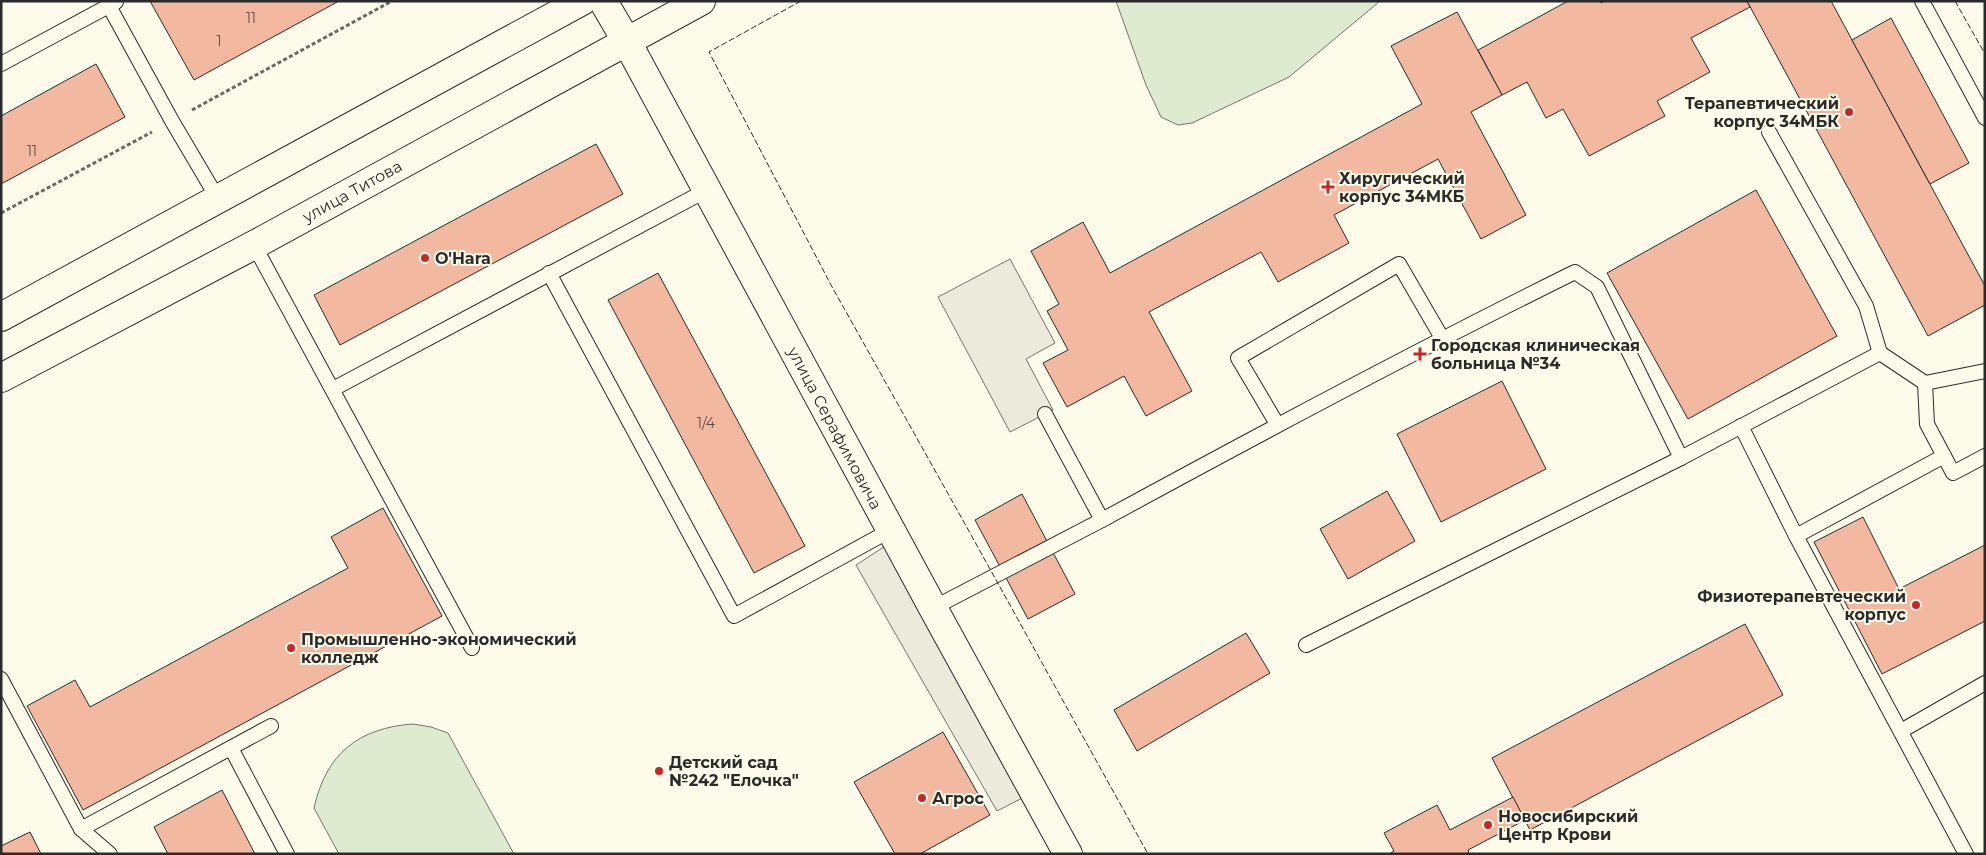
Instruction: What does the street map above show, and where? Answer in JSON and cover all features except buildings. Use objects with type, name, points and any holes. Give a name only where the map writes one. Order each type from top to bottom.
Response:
[{"type":"main road","points":[[1,317],[582,1]]},
{"type":"main road","name":"улица Серафимовича","points":[[604,1],[1068,854]]},
{"type":"main road","name":"улица Титова","points":[[1,378],[254,245],[701,1]]},
{"type":"lane","points":[[1922,1],[1985,118]]},
{"type":"lane","points":[[1,64],[113,4],[172,121],[218,199]]},
{"type":"lane","points":[[1770,132],[1866,306],[1880,353],[1925,383],[1985,371]]},
{"type":"lane","points":[[333,389],[707,190]]},
{"type":"lane","points":[[254,245],[472,648]]},
{"type":"lane","points":[[1277,424],[1238,358],[1399,264],[1442,338]]},
{"type":"lane","points":[[933,608],[1102,520],[1277,424],[1442,338],[1575,272],[1597,287],[1681,458]]},
{"type":"lane","points":[[549,273],[734,616],[891,530]]},
{"type":"lane","points":[[1306,645],[1681,458],[1880,353]]},
{"type":"lane","points":[[1925,383],[1927,424],[1953,473],[1985,456]]},
{"type":"lane","points":[[1045,414],[1102,520]]},
{"type":"lane","points":[[1741,426],[1796,536],[1966,854]]},
{"type":"lane","points":[[1796,536],[1944,456]]},
{"type":"lane","points":[[1,679],[81,829],[110,854]]},
{"type":"lane","points":[[1901,731],[1985,683]]},
{"type":"lane","points":[[81,829],[271,726]]},
{"type":"lane","points":[[231,748],[287,854]]},
{"type":"path","points":[[1,213],[392,1]]},
{"type":"green space","points":[[1116,1],[1380,1],[1289,77],[1192,123],[1178,125],[1161,117],[1146,85]]},
{"type":"green space","points":[[413,724],[431,727],[448,733],[514,854],[339,854],[314,808],[319,789],[327,773],[347,747],[361,738],[376,731]]},
{"type":"shaded area","points":[[1010,259],[1055,343],[1026,359],[1053,410],[1010,432],[938,297]]},
{"type":"shaded area","points":[[896,539],[1034,792],[997,811],[856,565]]},
{"type":"fence","points":[[801,1],[709,52],[831,285],[1148,854]]},
{"type":"fence","points":[[1955,1],[1985,54]]},
{"type":"place","name":"Терапевтический корпус 34МБК","points":[[1849,112]]},
{"type":"place","name":"Хиругический корпус 34МКБ","points":[[1328,187]]},
{"type":"place","name":"O'Hara","points":[[425,258]]},
{"type":"place","name":"Городская клиническая больница №34","points":[[1420,354]]},
{"type":"place","name":"Физиотерапевтеческий корпус","points":[[1916,605]]},
{"type":"place","name":"Промышленно-экономический колледж","points":[[291,648]]},
{"type":"place","name":"Детский сад №242 \"Елочка\"","points":[[659,771]]},
{"type":"place","name":"Агрос","points":[[922,798]]},
{"type":"place","name":"Новосибирский Центр Крови","points":[[1488,825]]}]
